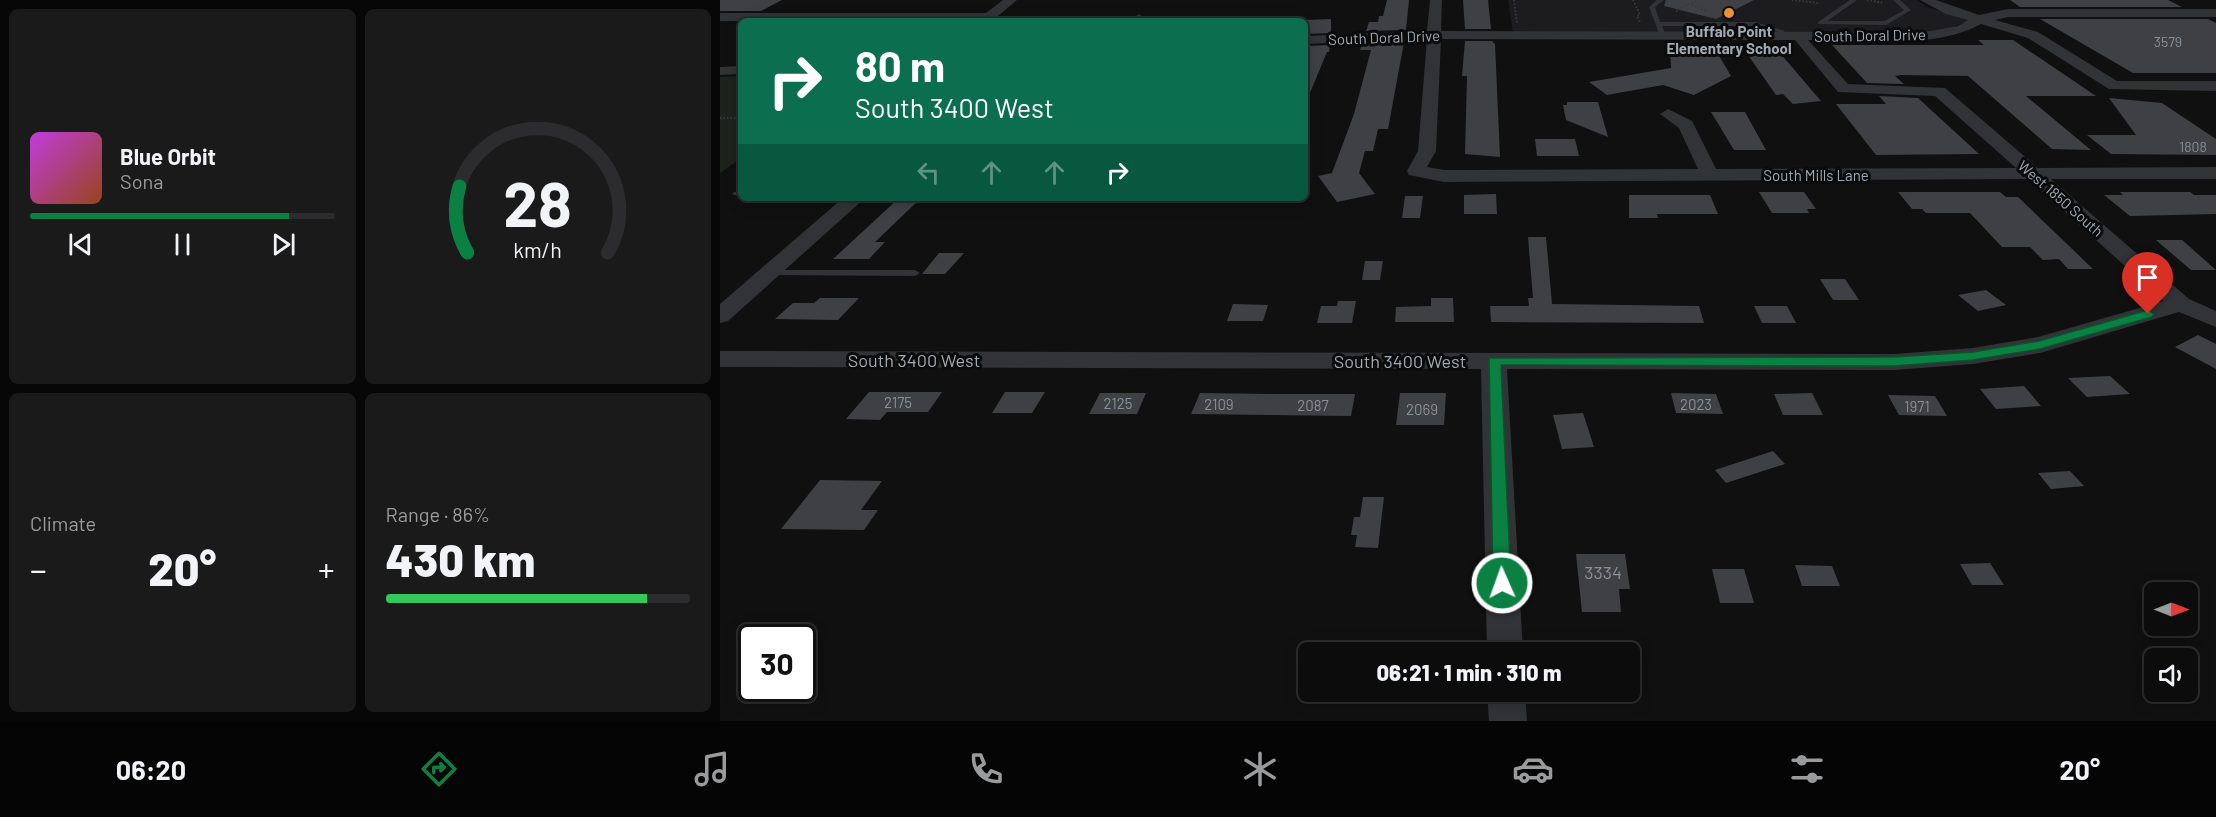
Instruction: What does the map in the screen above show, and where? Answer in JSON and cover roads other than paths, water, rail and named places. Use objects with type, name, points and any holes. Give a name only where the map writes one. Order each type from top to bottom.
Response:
[{"type":"street","points":[[987,18],[1011,0]]},
{"type":"street","points":[[1434,35],[1436,0]]},
{"type":"street","points":[[1926,0],[1950,11],[2033,35],[2114,86],[2216,86]]},
{"type":"street","name":"South Doral Drive","points":[[1308,40],[1661,30],[1830,36],[1925,36],[1962,29],[1980,19],[2008,13],[2216,13]]},
{"type":"street","points":[[2142,14],[2170,27]]},
{"type":"street","points":[[720,17],[853,18]]},
{"type":"street","name":"South Mills Lane","points":[[1434,35],[1427,152],[1416,171],[1444,176],[2216,173]]},
{"type":"street","name":"West 1850 South","points":[[1801,41],[1844,89],[1939,91],[2181,304],[2216,320]]},
{"type":"street","points":[[720,71],[738,70]]},
{"type":"street","points":[[1668,114],[1686,125],[1710,176]]},
{"type":"street","points":[[720,316],[852,201]]},
{"type":"street","name":"South 3400 West","points":[[720,359],[1894,362],[1973,356],[2040,345],[2181,304]]},
{"type":"street","points":[[1494,361],[1505,642]]},
{"type":"street","points":[[1507,702],[1508,721]]},
{"type":"lane","points":[[1661,0],[1652,7],[1661,30],[1755,24],[1782,31]]},
{"type":"lane","points":[[1820,23],[1854,0]]},
{"type":"lane","points":[[1820,23],[1886,23],[1908,10],[1896,0]]},
{"type":"lane","points":[[1820,23],[1830,36]]},
{"type":"lane","points":[[769,273],[915,273]]},
{"type":"place","name":"Buffalo Point Elementary School","points":[[1729,13]]}]
